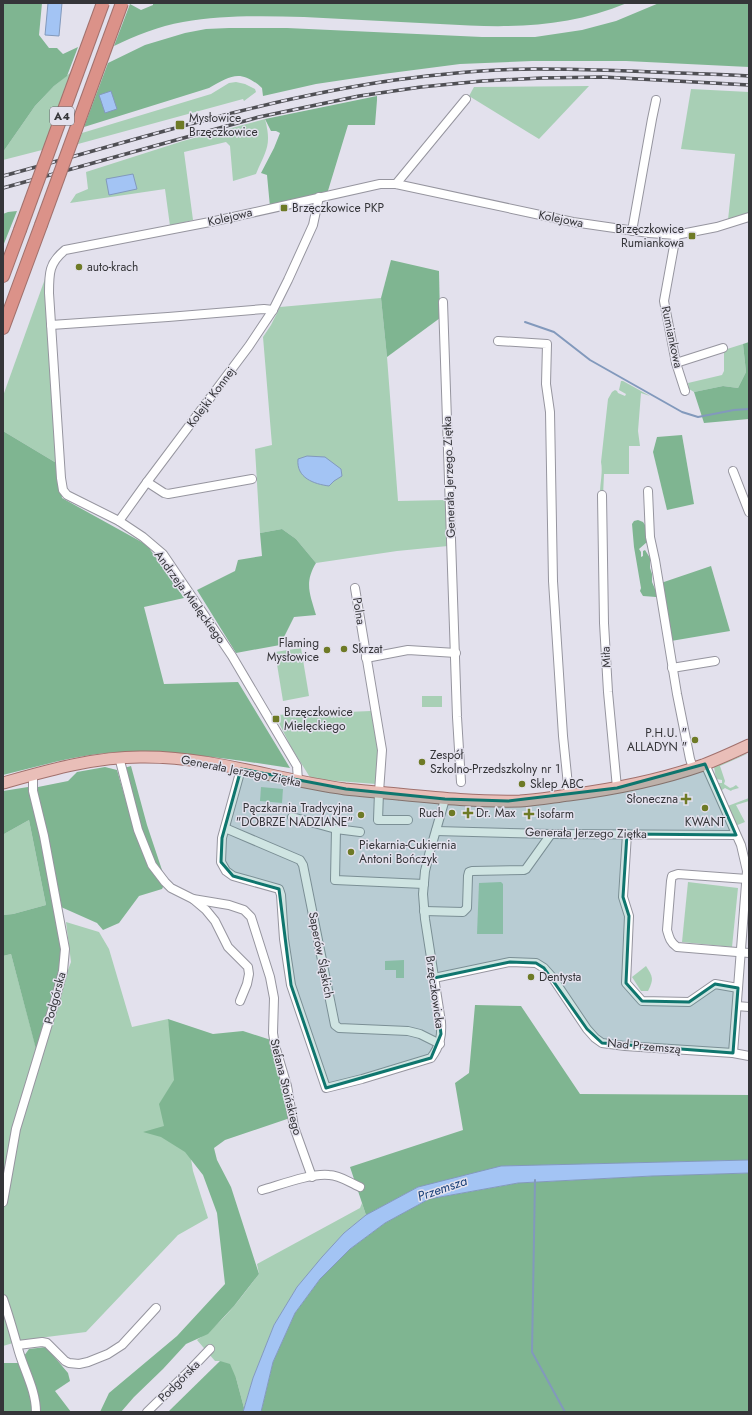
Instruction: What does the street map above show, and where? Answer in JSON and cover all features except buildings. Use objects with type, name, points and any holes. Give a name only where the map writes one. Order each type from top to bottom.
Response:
[{"type":"highway","name":"A4","points":[[3,276],[103,3]]},
{"type":"highway","name":"A4","points":[[3,328],[122,3]]},
{"type":"main road","name":"Generała Jerzego Ziętka","points":[[3,783],[87,762],[118,758],[146,757],[191,760],[241,769],[298,782],[346,789],[445,799],[522,801],[617,788],[663,778],[705,764],[749,745]]},
{"type":"street","points":[[396,184],[466,99]]},
{"type":"street","points":[[632,231],[656,100]]},
{"type":"street","name":"Kolejowa","points":[[65,250],[215,221],[380,184],[396,184],[573,222],[676,236],[749,217]]},
{"type":"street","name":"Kolejki Konnej","points":[[119,521],[249,346],[273,310],[313,224],[319,197]]},
{"type":"street","name":"Rumiankowa","points":[[676,236],[664,301],[676,363],[685,391]]},
{"type":"street","name":"Andrzeja Mielęckiego","points":[[65,250],[57,257],[52,266],[50,273],[49,293],[63,490],[67,495],[119,521],[143,537],[163,554],[232,656],[247,681],[297,766],[298,782]]},
{"type":"street","name":"Generała Jerzego Ziętka","points":[[444,302],[457,717],[461,782]]},
{"type":"street","points":[[52,325],[264,309],[273,310]]},
{"type":"street","points":[[498,341],[547,344],[546,384],[550,409],[553,581],[563,736],[569,795]]},
{"type":"street","points":[[676,363],[723,348]]},
{"type":"street","points":[[733,471],[749,512]]},
{"type":"street","points":[[147,482],[168,494],[252,480]]},
{"type":"street","points":[[648,491],[651,543],[672,668],[693,768]]},
{"type":"street","name":"Miła","points":[[602,495],[604,623],[610,716],[617,788]]},
{"type":"street","name":"Polna","points":[[355,588],[366,658]]},
{"type":"street","points":[[408,820],[378,820],[382,750],[366,658],[408,650],[456,653]]},
{"type":"street","points":[[672,668],[715,661]]},
{"type":"street","name":"Stefana Stoińskiego","points":[[118,758],[138,830],[152,865],[171,888],[193,899],[206,910],[215,921],[228,947],[248,967],[249,974],[247,984],[240,1001]]},
{"type":"street","points":[[705,764],[741,845],[746,868],[745,953],[738,988],[732,1053]]},
{"type":"street","points":[[225,828],[241,769]]},
{"type":"street","name":"Podgórska","points":[[3,1202],[16,1129],[63,972],[65,949],[44,836],[33,792],[32,775]]},
{"type":"street","name":"Brzęczkowicka","points":[[225,828],[221,848],[221,862],[226,871],[233,876],[279,889],[281,895],[284,940],[291,985],[326,1088],[432,1058],[440,1044],[441,1022],[424,911],[424,884],[427,864],[445,799]]},
{"type":"street","points":[[292,816],[336,829],[360,832]]},
{"type":"street","name":"Saperów Śląskich","points":[[225,828],[300,860],[303,865],[336,1025],[339,1028],[408,1030],[440,1044]]},
{"type":"street","points":[[336,829],[335,880],[424,884]]},
{"type":"street","name":"Generała Jerzego Ziętka","points":[[436,831],[551,834],[736,835]]},
{"type":"street","points":[[424,911],[463,912],[467,908],[469,872],[524,870],[551,834]]},
{"type":"street","points":[[627,834],[623,897],[629,916],[626,982],[642,1001],[689,1002],[715,984],[738,988]]},
{"type":"street","points":[[745,953],[680,948],[672,943],[668,936],[667,930],[672,876],[678,874],[747,881]]},
{"type":"street","name":"Stefana Stoińskiego","points":[[193,899],[239,908],[244,910],[251,917],[270,977],[274,998],[273,1033],[275,1046],[287,1086],[294,1127],[312,1177]]},
{"type":"street","name":"Nad Przemszą","points":[[434,978],[510,962],[536,963],[544,968],[552,977],[588,1029],[595,1038],[602,1043],[732,1053],[749,1056]]},
{"type":"street","points":[[737,1006],[749,1008]]},
{"type":"street","points":[[262,1190],[328,1174],[338,1176],[360,1187]]},
{"type":"street","points":[[3,1299],[31,1382],[36,1403],[36,1412]]},
{"type":"street","points":[[18,1345],[42,1342],[47,1343],[65,1361],[74,1364],[84,1363],[108,1354],[122,1345],[156,1308]]},
{"type":"street","name":"Podgórska","points":[[147,1412],[210,1349]]},
{"type":"highlighted area","points":[[705,764],[736,835],[627,834],[623,897],[629,916],[626,983],[642,1001],[689,1002],[715,984],[738,988],[733,1053],[602,1043],[587,1029],[544,968],[536,963],[510,962],[434,978],[441,1034],[431,1058],[326,1088],[291,985],[279,889],[233,876],[221,862],[222,838],[241,769],[346,789],[445,799],[508,801],[617,788]]},
{"type":"green space","points":[[3,3],[42,3],[39,35],[49,48],[57,48],[63,54],[78,47],[67,76],[54,86],[35,106],[3,152]]},
{"type":"green space","points":[[153,3],[627,3],[604,12],[581,18],[535,25],[512,26],[304,17],[258,16],[213,18],[165,26],[114,46],[130,4],[141,10],[153,5]]},
{"type":"green space","points":[[659,3],[749,3],[749,67],[626,61],[532,61],[460,64],[316,84],[263,96],[262,88],[255,82],[242,76],[236,76],[230,77],[209,88],[84,127],[108,63],[145,45],[185,33],[206,29],[287,28],[482,37],[535,37],[582,30],[616,21]]},
{"type":"green space","points":[[75,69],[46,149],[3,160],[3,152],[35,106],[54,86]]},
{"type":"green space","points":[[236,82],[245,84],[255,89],[256,92],[244,101],[243,99],[78,144],[82,133],[211,94],[229,83]]},
{"type":"green space","points":[[589,86],[539,139],[469,96],[474,87]]},
{"type":"green space","points":[[691,89],[749,92],[749,214],[728,220],[735,154],[681,149]]},
{"type":"green space","points":[[377,96],[375,125],[348,125],[327,194],[270,207],[267,175],[261,173],[280,133],[271,131],[265,119]]},
{"type":"green space","points":[[265,119],[268,142],[256,174],[233,181],[230,146],[226,142],[184,152],[193,220],[170,226],[165,189],[70,203],[76,194],[88,189],[86,172],[183,141]]},
{"type":"green space","points":[[17,211],[3,246],[3,214]]},
{"type":"green space","points":[[391,260],[439,271],[440,318],[387,357],[381,298]]},
{"type":"green space","points":[[46,276],[58,464],[3,431],[3,396]]},
{"type":"green space","points":[[381,298],[398,501],[446,500],[448,546],[397,551],[316,563],[296,539],[282,529],[260,533],[255,449],[272,445],[263,337],[280,307]]},
{"type":"green space","points":[[749,342],[749,419],[704,423],[694,392],[723,386],[738,388],[746,372],[743,344]]},
{"type":"green space","points":[[743,344],[746,372],[738,388],[723,386],[694,392],[689,389],[688,383],[722,375],[724,371],[724,350]]},
{"type":"green space","points":[[621,381],[650,396],[641,393],[638,431],[640,446],[629,446],[629,474],[604,474],[603,496],[600,493],[602,474],[601,462],[608,399],[615,390],[625,396],[626,394],[619,390]]},
{"type":"green space","points":[[3,431],[58,464],[62,498],[147,545],[184,598],[144,607],[164,684],[238,682],[290,768],[230,759],[169,753],[128,752],[97,754],[49,763],[3,775]]},
{"type":"green space","points":[[682,435],[694,504],[667,510],[653,452],[657,437]]},
{"type":"green space","points":[[638,520],[648,526],[647,542],[639,549],[641,552],[641,557],[643,556],[643,551],[645,550],[650,558],[652,582],[658,596],[656,597],[643,596],[640,591],[641,588],[634,547],[632,524],[634,521]]},
{"type":"green space","points":[[282,529],[296,539],[316,563],[310,577],[309,589],[316,615],[294,617],[280,645],[236,653],[197,590],[235,571],[238,560],[262,556],[260,533]]},
{"type":"green space","points":[[711,566],[730,631],[671,641],[661,583]]},
{"type":"green space","points":[[301,648],[309,696],[283,701],[275,652]]},
{"type":"green space","points":[[422,696],[442,696],[442,707],[422,707]]},
{"type":"green space","points":[[371,711],[378,752],[376,784],[311,779],[291,747],[275,715]]},
{"type":"green space","points":[[746,754],[720,766],[725,781],[724,784],[730,788],[736,785],[739,788],[731,791],[725,788],[721,790],[717,783],[722,783],[722,780],[716,779],[714,767]]},
{"type":"green space","points":[[131,766],[147,825],[166,882],[153,861],[139,824],[124,768]]},
{"type":"green space","points":[[105,767],[117,770],[134,829],[148,867],[164,885],[162,889],[139,896],[119,923],[103,930],[97,923],[61,907],[37,791],[38,787],[68,781],[77,772]]},
{"type":"green space","points":[[28,787],[44,851],[62,947],[58,976],[37,1053],[11,954],[3,956],[3,915],[13,914],[46,905],[29,820],[4,834],[3,791]]},
{"type":"green space","points":[[261,787],[283,789],[282,803],[260,801]]},
{"type":"green space","points":[[749,798],[749,801],[736,805],[745,822],[735,826],[725,807]]},
{"type":"green space","points":[[29,820],[46,905],[13,914],[3,915],[3,823],[4,834]]},
{"type":"green space","points":[[501,882],[503,884],[503,934],[477,934],[479,883]]},
{"type":"green space","points":[[688,882],[738,888],[732,947],[682,942]]},
{"type":"green space","points":[[66,922],[99,932],[109,949],[132,1027],[168,1019],[193,1171],[208,1218],[178,1235],[86,1332],[23,1340],[3,1346],[3,956],[11,954],[37,1052],[71,962]]},
{"type":"green space","points":[[404,960],[404,978],[396,978],[396,970],[385,970],[385,961]]},
{"type":"green space","points":[[646,966],[652,981],[648,991],[641,991],[632,977]]},
{"type":"green space","points":[[475,1005],[521,1006],[580,1094],[749,1095],[749,1160],[596,1164],[418,1187],[366,1215],[350,1167],[463,1130],[455,1083],[469,1073]]},
{"type":"green space","points":[[168,1019],[213,1034],[243,1031],[271,1040],[290,1118],[225,1140],[214,1148],[217,1160],[231,1187],[259,1274],[234,1306],[208,1334],[186,1344],[121,1412],[100,1412],[109,1393],[177,1336],[225,1284],[217,1213],[203,1175],[185,1152],[161,1137],[143,1132],[164,1126],[159,1104],[174,1080]]},
{"type":"green space","points":[[749,1173],[749,1412],[261,1412],[273,1362],[295,1313],[320,1279],[350,1249],[385,1223],[429,1199],[518,1183]]},
{"type":"green space","points":[[362,1203],[366,1215],[344,1233],[297,1287],[274,1325],[253,1378],[244,1408],[236,1378],[220,1361],[215,1361],[197,1340],[215,1326],[238,1301],[259,1274],[257,1264],[360,1208]]},
{"type":"green space","points":[[46,1347],[68,1373],[70,1381],[55,1391],[71,1412],[3,1412],[3,1363],[19,1363],[29,1349]]},
{"type":"green space","points":[[220,1361],[230,1364],[236,1378],[244,1408],[243,1412],[169,1411]]},
{"type":"water","points":[[48,3],[62,3],[59,36],[45,35]]},
{"type":"water","points":[[111,91],[117,109],[105,113],[99,95]]},
{"type":"water","points":[[133,174],[137,189],[109,195],[106,179]]},
{"type":"water","points":[[307,456],[325,457],[341,469],[342,476],[329,486],[312,482],[303,475],[298,466],[298,459]]},
{"type":"water","name":"Przemsza","points":[[749,1160],[749,1173],[518,1183],[429,1199],[385,1223],[350,1249],[320,1279],[295,1313],[273,1362],[261,1412],[243,1412],[253,1378],[274,1325],[297,1287],[344,1233],[366,1215],[418,1187],[501,1166]]},
{"type":"waterway","points":[[525,322],[554,332],[590,360],[682,412],[698,417],[734,410],[749,409]]},
{"type":"waterway","points":[[535,1180],[532,1352],[565,1412]]},
{"type":"railway","points":[[3,176],[247,109],[345,88],[395,80],[466,72],[536,69],[616,70],[749,76]]},
{"type":"railway","points":[[3,188],[259,117],[359,96],[421,87],[482,81],[603,77],[749,85]]},
{"type":"place","name":"Mysłowice Brzęczkowice","points":[[180,125]]},
{"type":"place","name":"Brzęczkowice PKP","points":[[284,208]]},
{"type":"place","name":"Brzęczkowice Rumiankowa","points":[[692,236]]},
{"type":"place","name":"auto-krach","points":[[79,267]]},
{"type":"place","name":"Skrzat","points":[[344,649]]},
{"type":"place","name":"Flaming Mysłowice","points":[[327,650]]},
{"type":"place","name":"Brzęczkowice Mielęckiego","points":[[276,719]]},
{"type":"place","name":"P.H.U. \" ALLADYN \"","points":[[695,740]]},
{"type":"place","name":"Zespół Szkolno-Przedszkolny nr 1","points":[[422,762]]},
{"type":"place","name":"Sklep ABC","points":[[522,784]]},
{"type":"place","name":"Słoneczna","points":[[686,799]]},
{"type":"place","name":"KWANT","points":[[705,808]]},
{"type":"place","name":"Ruch","points":[[452,813]]},
{"type":"place","name":"Dr. Max","points":[[468,813]]},
{"type":"place","name":"Isofarm","points":[[529,814]]},
{"type":"place","name":"Pączkarnia Tradycyjna \"DOBRZE NADZIANE\"","points":[[361,815]]},
{"type":"place","name":"Piekarnia-Cukiernia Antoni Bończyk","points":[[351,852]]},
{"type":"place","name":"Dentysta","points":[[531,977]]}]
